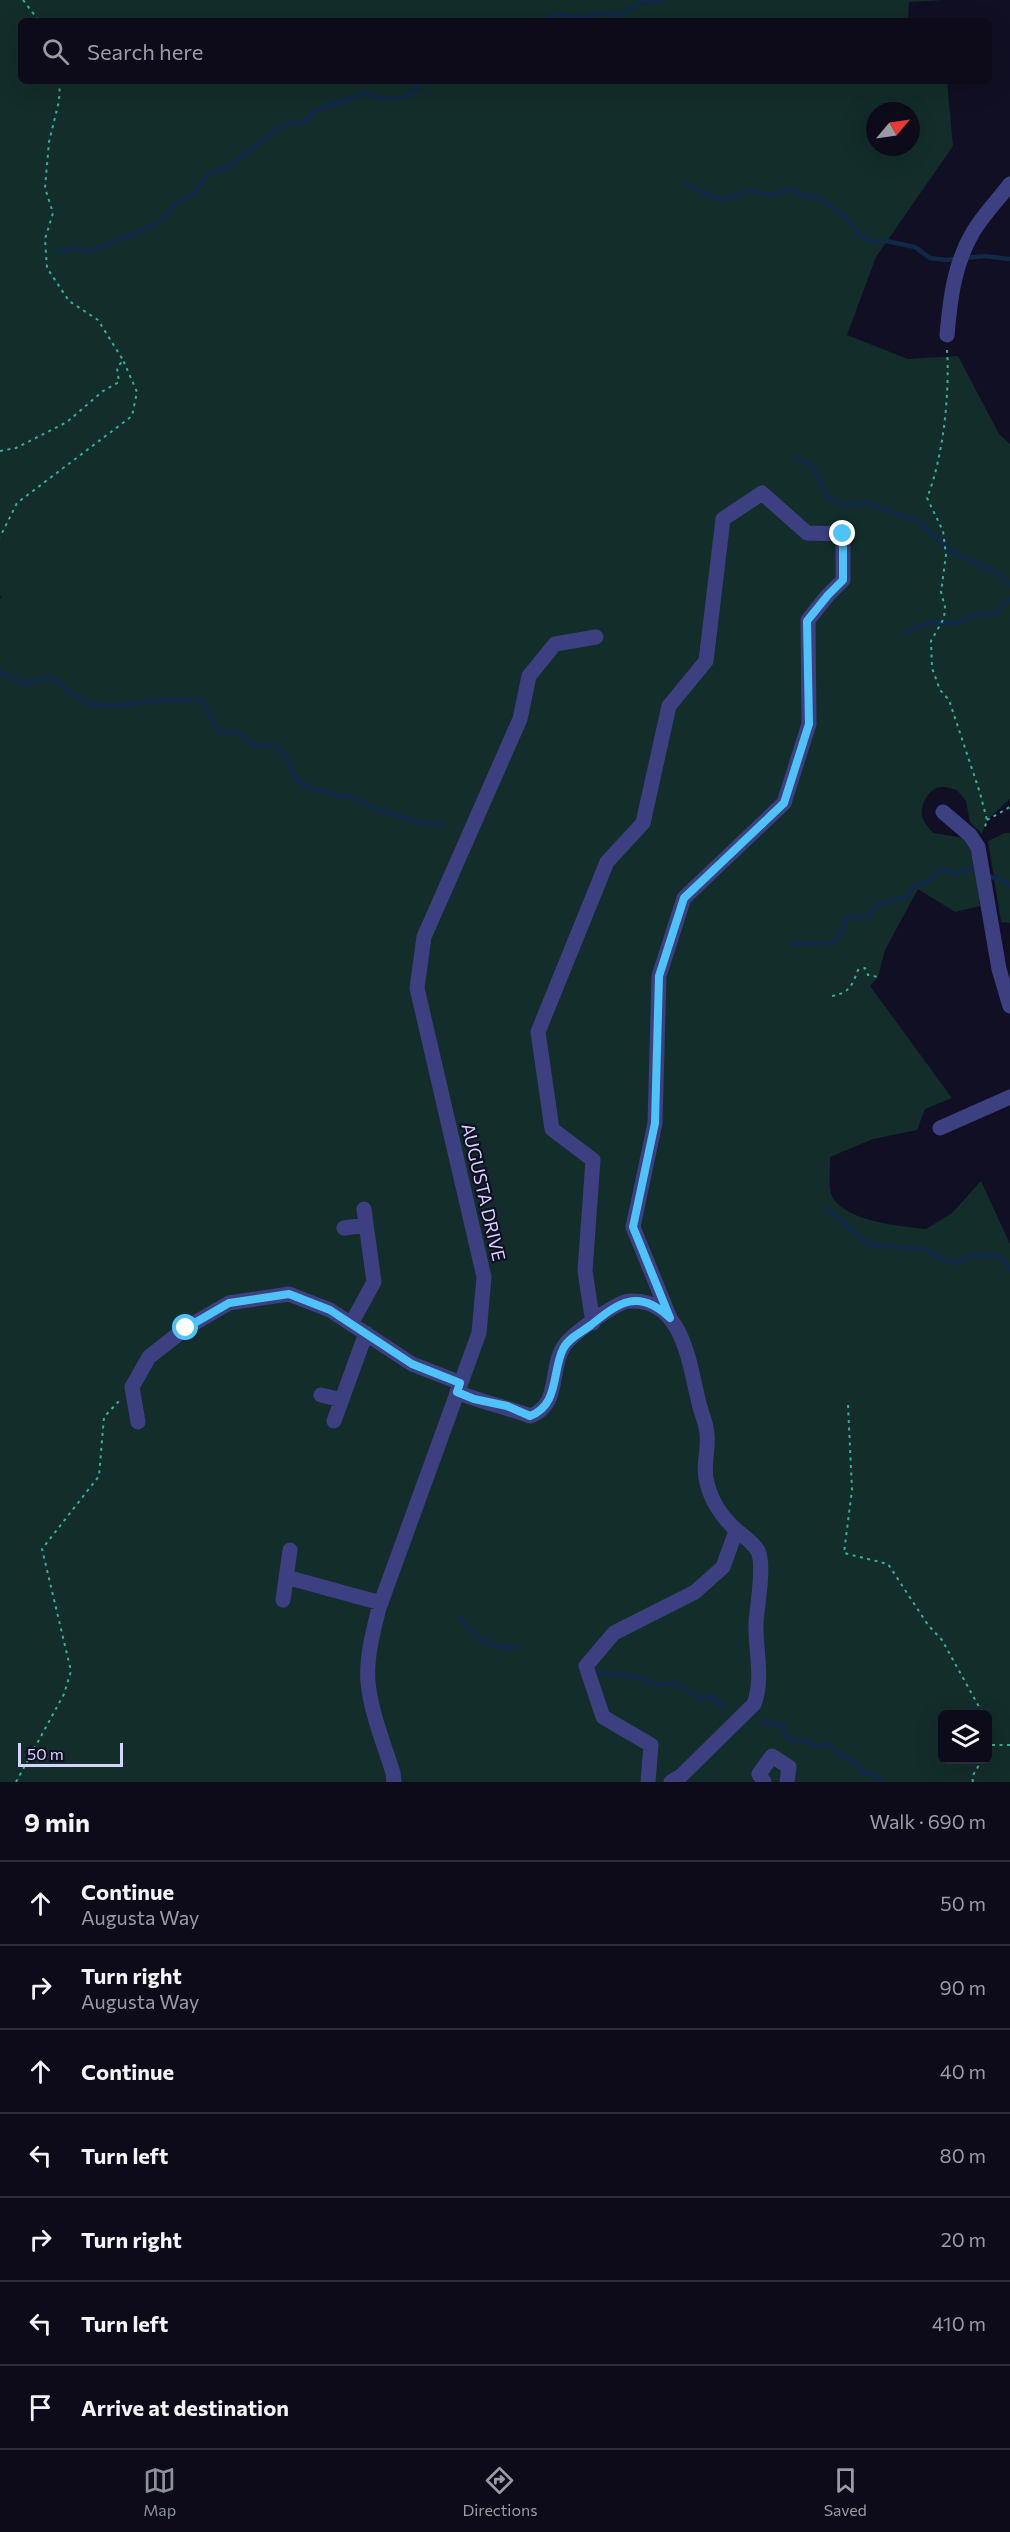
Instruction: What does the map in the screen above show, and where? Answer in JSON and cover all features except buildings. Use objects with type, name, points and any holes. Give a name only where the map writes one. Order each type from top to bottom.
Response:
[{"type":"street","points":[[946,335],[950,301],[958,265],[973,232],[1010,184]]},
{"type":"street","points":[[593,1323],[585,1271],[593,1160],[552,1129],[538,1032],[607,862],[643,823],[669,705],[706,661],[723,519],[762,493],[807,532],[843,534],[843,580],[807,621],[809,724],[784,803],[684,898],[659,976],[655,1123],[633,1227],[670,1318],[686,1347],[698,1399],[706,1422],[707,1451],[704,1471],[706,1483],[719,1509],[736,1531],[754,1545],[759,1554],[760,1564],[756,1626],[759,1653],[758,1694],[754,1704],[681,1776],[671,1782]]},
{"type":"street","name":"AUGUSTA DRIVE","points":[[394,1782],[368,1682],[371,1643],[381,1603],[479,1333],[484,1277],[417,988],[424,937],[520,719],[529,676],[555,644],[596,637]]},
{"type":"street","points":[[943,812],[975,842],[980,857],[999,969],[1010,1006]]},
{"type":"street","points":[[940,1128],[1010,1096]]},
{"type":"street","points":[[351,1323],[374,1282],[363,1209]]},
{"type":"street","points":[[344,1228],[366,1225]]},
{"type":"street","points":[[138,1422],[132,1387],[149,1357],[186,1328],[229,1303],[289,1294],[330,1310],[412,1364],[459,1387],[474,1399],[507,1406],[530,1416],[538,1413],[552,1392],[564,1346],[617,1304],[628,1301],[651,1303],[670,1318]]},
{"type":"street","points":[[334,1421],[366,1333]]},
{"type":"street","points":[[321,1395],[342,1400]]},
{"type":"street","points":[[648,1782],[651,1744],[603,1717],[586,1665],[614,1633],[695,1592],[723,1567],[736,1531]]},
{"type":"street","points":[[283,1600],[291,1550]]},
{"type":"street","points":[[286,1577],[381,1603]]},
{"type":"street","points":[[764,1782],[759,1774],[772,1756],[789,1767],[787,1782]]},
{"type":"path","points":[[23,0],[37,18]]},
{"type":"path","points":[[0,537],[17,503],[132,416],[137,392],[123,360],[98,320],[69,301],[47,268],[45,239],[53,213],[45,188],[49,142],[60,84]]},
{"type":"path","points":[[946,335],[947,386],[938,467],[927,498],[942,531],[946,555],[941,592],[945,607],[944,618],[931,641],[932,668],[940,690],[949,700],[987,820],[982,834],[975,842]]},
{"type":"path","points":[[0,451],[16,448],[67,422],[103,391],[119,382],[117,368],[123,360]]},
{"type":"path","points":[[987,820],[1010,807]]},
{"type":"path","points":[[832,996],[845,994],[851,988],[858,970],[864,968],[868,975],[878,977]]},
{"type":"path","points":[[16,1782],[64,1694],[71,1671],[42,1549],[99,1476],[104,1417],[132,1387]]},
{"type":"path","points":[[848,1405],[852,1490],[844,1553],[888,1564],[928,1625],[942,1640],[981,1710]]},
{"type":"path","points":[[992,1745],[1010,1745]]},
{"type":"path","points":[[973,1782],[972,1777],[980,1764]]},
{"type":"green space","points":[[0,0],[944,0],[909,2],[908,18],[18,18],[18,84],[947,84],[953,146],[876,257],[847,335],[908,359],[958,356],[999,434],[1010,444],[1010,799],[987,820],[982,834],[970,822],[966,801],[957,790],[937,788],[925,800],[922,816],[933,833],[964,838],[974,854],[980,906],[955,912],[918,889],[885,950],[878,977],[870,986],[952,1098],[925,1109],[917,1130],[873,1139],[830,1157],[830,1190],[835,1200],[844,1209],[856,1215],[886,1224],[926,1229],[952,1213],[981,1181],[1010,1244],[1010,1782],[0,1782],[0,599],[2,596],[0,596]]},
{"type":"green space","points":[[1010,833],[1010,923],[1001,922],[988,841]]},
{"type":"waterway","points":[[586,18],[598,13],[622,15],[642,1],[656,3],[661,0]]},
{"type":"waterway","points":[[550,18],[557,14],[586,18]]},
{"type":"waterway","points":[[58,251],[73,248],[89,251],[137,233],[160,221],[175,204],[196,192],[207,175],[228,167],[285,124],[304,122],[316,110],[364,94],[384,99],[405,97],[420,84]]},
{"type":"waterway","points":[[685,184],[723,199],[731,198],[747,190],[772,195],[791,189],[803,196],[818,197],[850,221],[859,235],[870,241],[882,240],[915,247],[930,258],[946,260],[984,256],[1010,259]]},
{"type":"waterway","points":[[797,457],[810,464],[826,496],[842,505],[867,503],[918,521],[953,553],[996,572],[1010,585]]},
{"type":"waterway","points":[[904,632],[932,622],[958,623],[978,613],[994,614],[999,611],[1004,602],[1010,599]]},
{"type":"waterway","points":[[0,672],[23,684],[52,677],[75,696],[105,706],[201,699],[219,732],[236,732],[253,745],[277,746],[288,760],[297,781],[336,796],[351,796],[371,807],[420,823],[442,824]]},
{"type":"waterway","points":[[791,944],[833,943],[841,933],[846,918],[870,916],[878,904],[905,898],[914,886],[928,883],[940,869],[957,874],[970,869],[1010,884]]},
{"type":"waterway","points":[[828,1208],[869,1245],[927,1249],[938,1258],[955,1263],[971,1255],[1001,1256],[1010,1270]]},
{"type":"waterway","points":[[459,1617],[484,1642],[499,1647],[519,1647]]},
{"type":"waterway","points":[[593,1672],[639,1677],[655,1685],[675,1683],[702,1700],[710,1696],[724,1708]]},
{"type":"waterway","points":[[761,1722],[783,1725],[788,1739],[809,1742],[817,1747],[827,1743],[842,1756],[856,1763],[862,1772],[880,1777],[880,1782]]},
{"type":"route","points":[[186,1328],[229,1303],[289,1294],[330,1310],[412,1364],[460,1383],[457,1392],[474,1399],[507,1406],[530,1416],[538,1413],[545,1406],[552,1392],[564,1346],[604,1313],[617,1304],[639,1301],[651,1303],[670,1318],[633,1227],[655,1123],[659,976],[684,898],[784,803],[809,724],[807,621],[843,580],[843,534]]}]
